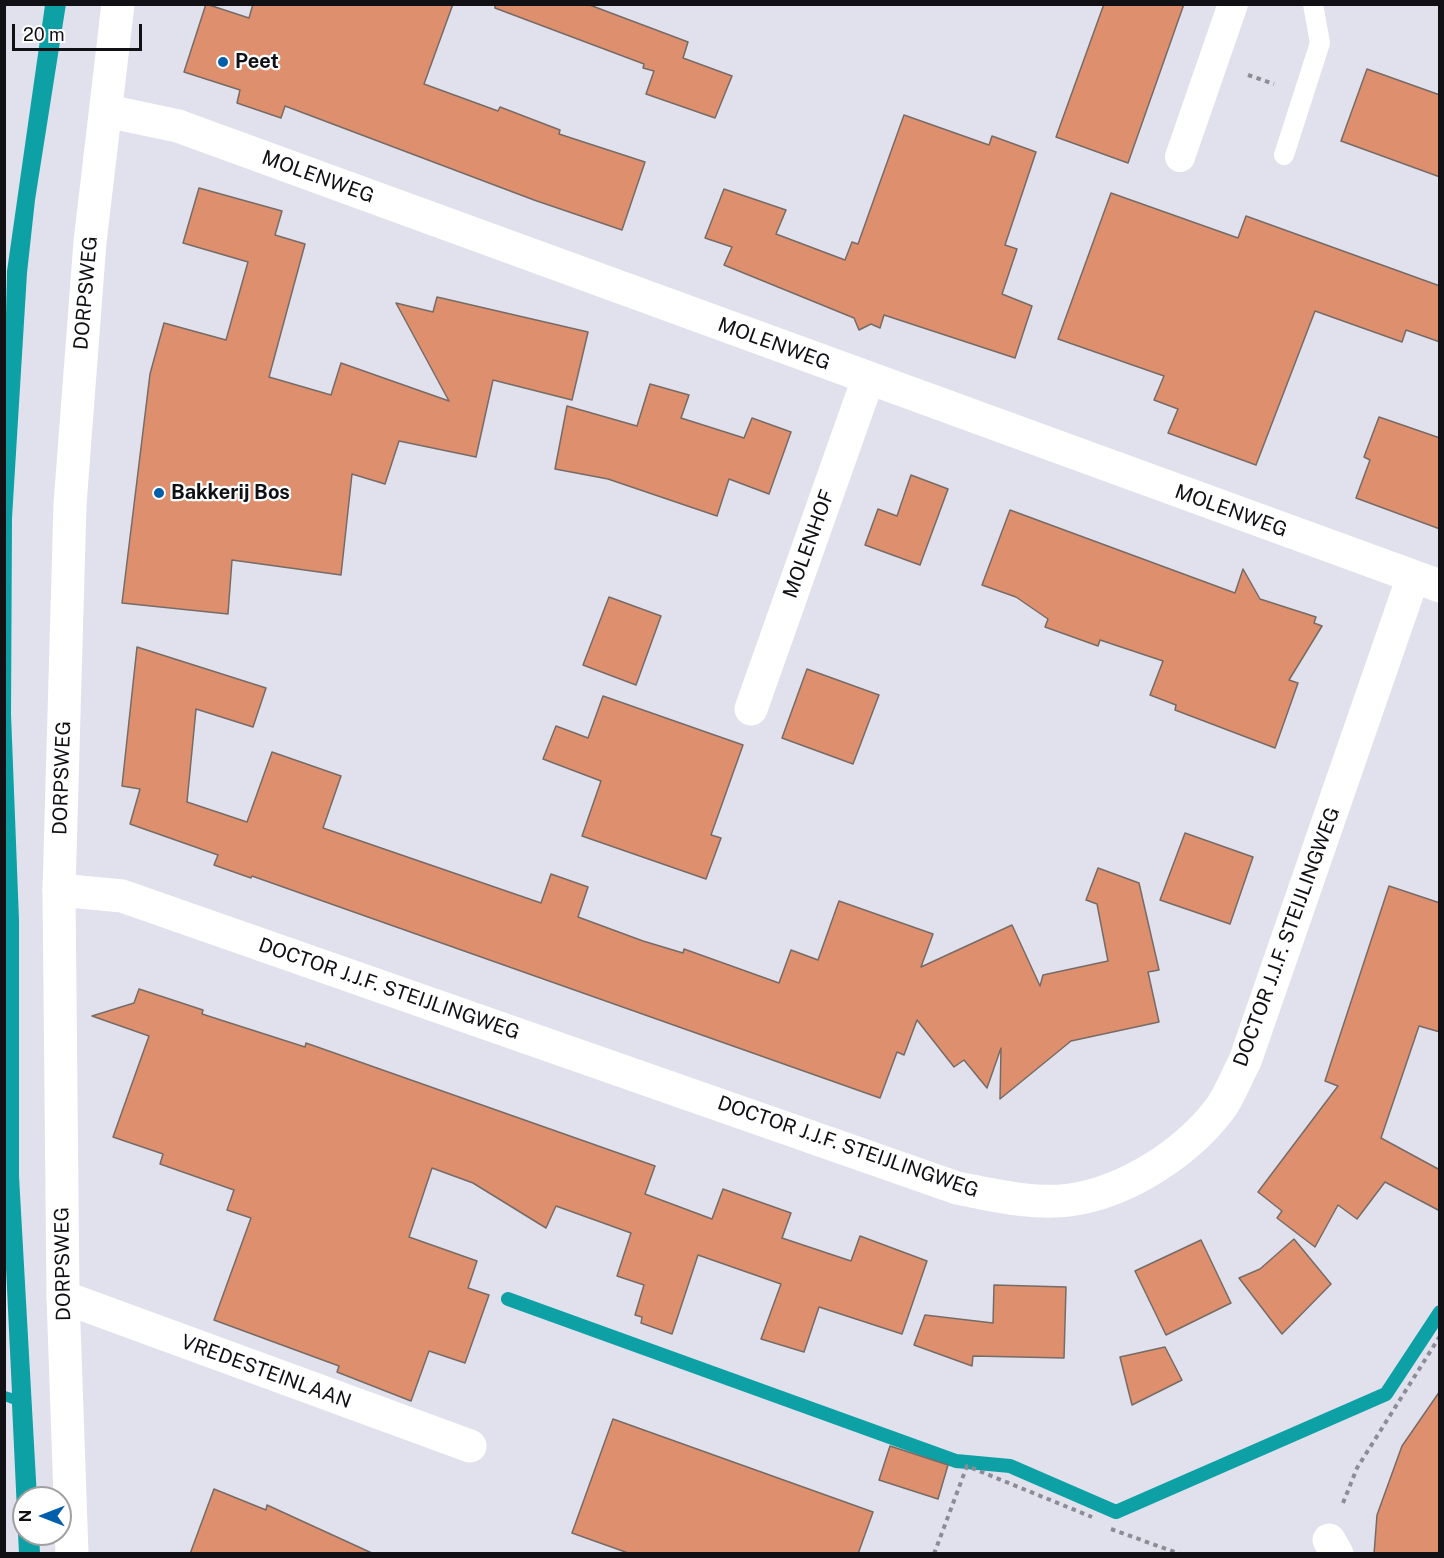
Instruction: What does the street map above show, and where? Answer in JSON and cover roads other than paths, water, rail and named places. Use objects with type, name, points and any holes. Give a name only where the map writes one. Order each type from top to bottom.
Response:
[{"type":"street","name":"DORPSWEG","points":[[72,1554],[63,1297],[59,891],[70,504],[90,242],[118,4]]},
{"type":"street","points":[[1180,157],[1233,4]]},
{"type":"street","name":"MOLENWEG","points":[[107,111],[178,126],[1426,582]]},
{"type":"street","name":"MOLENHOF","points":[[750,709],[868,379]]},
{"type":"street","name":"DOCTOR J.J.F. STEIJLINGWEG","points":[[59,891],[122,896],[957,1188],[1015,1200],[1069,1200],[1113,1189],[1143,1172],[1186,1145],[1220,1109],[1245,1061],[1426,582]]},
{"type":"street","name":"VREDESTEINLAAN","points":[[63,1297],[470,1446]]},
{"type":"lane","points":[[1284,155],[1320,44],[1313,4]]},
{"type":"water","points":[[66,4],[35,200],[27,273],[12,518],[11,714],[19,920],[19,1176],[36,1486],[16,1486],[12,1404],[4,1401],[5,1391],[12,1393],[4,1226],[6,315],[7,271],[45,5]]},
{"type":"water","points":[[19,1546],[40,1546],[40,1553],[19,1554]]},
{"type":"waterway","points":[[508,1299],[956,1461],[1010,1466],[1116,1512],[1386,1394],[1440,1312]]},
{"type":"place","name":"Peet","points":[[223,62]]},
{"type":"place","name":"Bakkerij Bos","points":[[159,493]]}]
